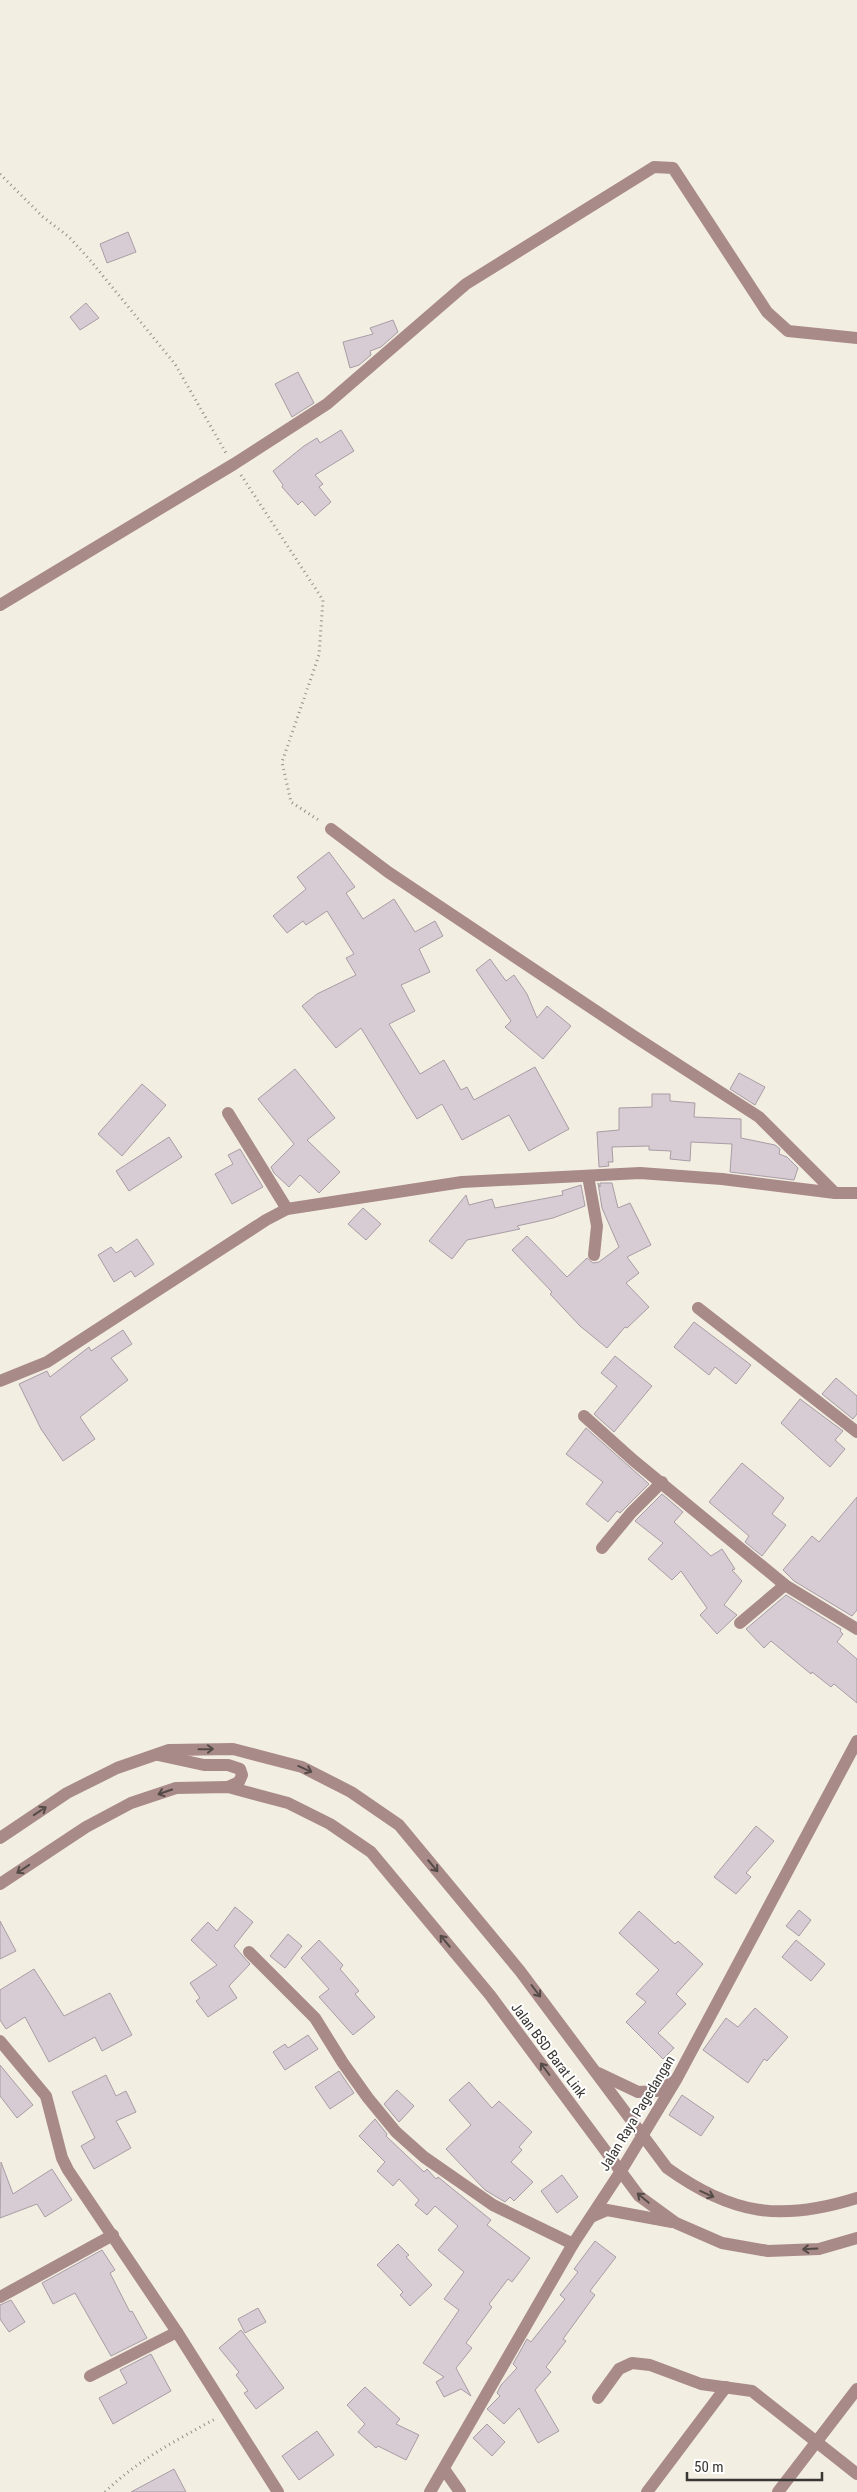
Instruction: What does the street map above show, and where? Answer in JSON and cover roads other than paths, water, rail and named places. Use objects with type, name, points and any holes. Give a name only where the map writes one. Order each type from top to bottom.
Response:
[{"type":"street","points":[[0,605],[234,464],[327,404],[466,284],[654,167],[673,168],[679,175],[767,312],[779,325],[788,331],[857,338]]},
{"type":"street","points":[[331,829],[388,872],[632,1035],[759,1117],[835,1193]]},
{"type":"street","points":[[228,1113],[286,1209]]},
{"type":"street","points":[[0,1381],[47,1362],[271,1216],[286,1209],[462,1182],[640,1173],[722,1179],[835,1193],[857,1193]]},
{"type":"street","points":[[588,1176],[597,1226],[594,1255]]},
{"type":"street","points":[[698,1308],[857,1432]]},
{"type":"street","points":[[584,1416],[633,1460],[785,1585],[857,1629]]},
{"type":"street","points":[[602,1548],[631,1513],[662,1482]]},
{"type":"street","points":[[740,1623],[785,1585]]},
{"type":"street","name":"Jalan Raya Pagedangan","points":[[430,2492],[573,2244],[621,2172],[676,2080],[857,1741]]},
{"type":"street","name":"Jalan BSD Barat Link","points":[[0,1838],[67,1793],[116,1768],[169,1750],[233,1749],[302,1767],[351,1792],[399,1825],[520,1971],[666,2168],[696,2189],[733,2205],[770,2212],[813,2210],[857,2198]]},
{"type":"street","points":[[156,1754],[204,1765],[228,1766],[240,1769],[242,1775],[239,1782],[228,1787]]},
{"type":"street","name":"Jalan BSD Barat Link","points":[[0,1884],[86,1827],[131,1803],[176,1788],[228,1787],[288,1803],[330,1824],[371,1852],[490,1995],[639,2196],[676,2223],[722,2243],[768,2251],[819,2249],[857,2238]]},
{"type":"street","points":[[249,1952],[316,2018],[343,2063],[396,2132],[424,2157],[493,2205],[573,2244]]},
{"type":"street","points":[[0,2041],[46,2096],[62,2158],[177,2332],[226,2413],[278,2492]]},
{"type":"street","points":[[594,2070],[638,2092],[657,2091],[676,2080]]},
{"type":"street","points":[[591,2217],[607,2210],[676,2223]]},
{"type":"street","points":[[0,2296],[112,2236]]},
{"type":"street","points":[[90,2376],[177,2332]]},
{"type":"street","points":[[598,2398],[619,2369],[632,2363],[650,2365],[701,2384],[752,2391],[857,2474]]},
{"type":"street","points":[[647,2492],[726,2387]]},
{"type":"street","points":[[778,2492],[857,2389]]},
{"type":"street","points":[[444,2469],[460,2492]]}]
